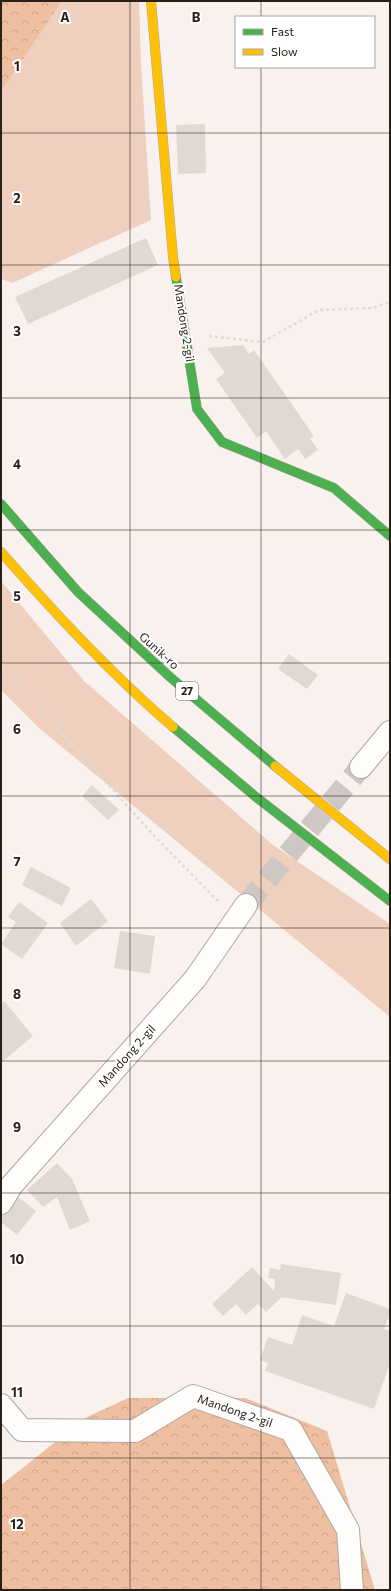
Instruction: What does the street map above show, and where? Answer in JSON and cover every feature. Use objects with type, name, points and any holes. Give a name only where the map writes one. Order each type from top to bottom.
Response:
[{"type":"main road","name":"Mandong 2-gil","points":[[151,1],[173,257],[197,409],[222,442],[334,488],[390,536]]},
{"type":"main road","name":"Gunik-ro","points":[[1,504],[78,592],[170,677],[298,785],[390,859]]},
{"type":"main road","points":[[1,552],[58,617],[153,710],[256,797],[390,901]]},
{"type":"street","points":[[361,767],[390,732]]},
{"type":"street","name":"Mandong 2-gil","points":[[1,1203],[11,1186],[195,979],[241,912]]},
{"type":"street","name":"Mandong 2-gil","points":[[1,1405],[22,1430],[135,1431],[193,1396],[291,1430],[348,1530],[352,1590]]},
{"type":"path","points":[[184,326],[210,337],[264,342],[319,310],[373,308],[390,302]]},
{"type":"path","points":[[1,665],[158,840],[241,912]]},
{"type":"shaded area","points":[[62,1],[139,1],[141,64],[151,220],[12,283],[1,279],[1,92]]},
{"type":"shaded area","points":[[1,581],[84,681],[273,845],[390,924],[390,1017],[39,728],[1,690]]},
{"type":"green space","points":[[1,1],[62,1],[1,92]]},
{"type":"green space","points":[[128,1398],[245,1398],[327,1431],[375,1590],[1,1590],[1,1485],[87,1417]]},
{"type":"building","points":[[205,124],[206,173],[178,174],[176,125]]},
{"type":"building","points":[[146,238],[158,265],[28,324],[15,297]]},
{"type":"building","points":[[243,345],[249,354],[254,350],[314,436],[310,438],[318,450],[305,459],[298,449],[285,459],[266,431],[257,438],[216,379],[225,373],[207,348]]},
{"type":"building","points":[[289,654],[318,675],[307,689],[278,669]]},
{"type":"building","points":[[92,785],[119,810],[108,820],[82,796]]},
{"type":"building","points":[[31,867],[71,888],[62,906],[22,885]]},
{"type":"building","points":[[91,899],[108,921],[76,946],[60,923]]},
{"type":"building","points":[[19,902],[48,923],[22,959],[1,944],[16,922],[8,917]]},
{"type":"building","points":[[120,931],[155,936],[150,974],[114,968]]},
{"type":"building","points":[[4,1001],[33,1036],[1,1063],[1,1004]]},
{"type":"building","points":[[57,1163],[72,1179],[90,1221],[70,1230],[57,1197],[43,1207],[27,1190]]},
{"type":"building","points":[[17,1196],[36,1211],[17,1235],[1,1222],[1,1216]]},
{"type":"building","points":[[281,1264],[341,1273],[336,1305],[280,1297],[281,1298],[266,1312],[258,1304],[246,1315],[236,1304],[223,1316],[212,1304],[252,1267],[274,1291],[275,1279],[268,1278],[270,1268],[280,1270]]},
{"type":"building","points":[[346,1293],[390,1309],[384,1329],[390,1331],[390,1363],[374,1409],[265,1371],[268,1363],[260,1360],[268,1337],[292,1345],[302,1315],[334,1326]]},
{"type":"tunnel","points":[[246,905],[361,767]]},
{"type":"traffic: fast","points":[[176,277],[197,409],[222,442],[334,488],[390,536]]},
{"type":"traffic: fast","points":[[1,504],[78,592],[170,677],[275,766]]},
{"type":"traffic: fast","points":[[173,727],[256,797],[390,901]]},
{"type":"traffic: slow","points":[[151,1],[176,277]]},
{"type":"traffic: slow","points":[[1,552],[84,642],[128,686],[173,727]]},
{"type":"traffic: slow","points":[[275,766],[390,859]]}]
